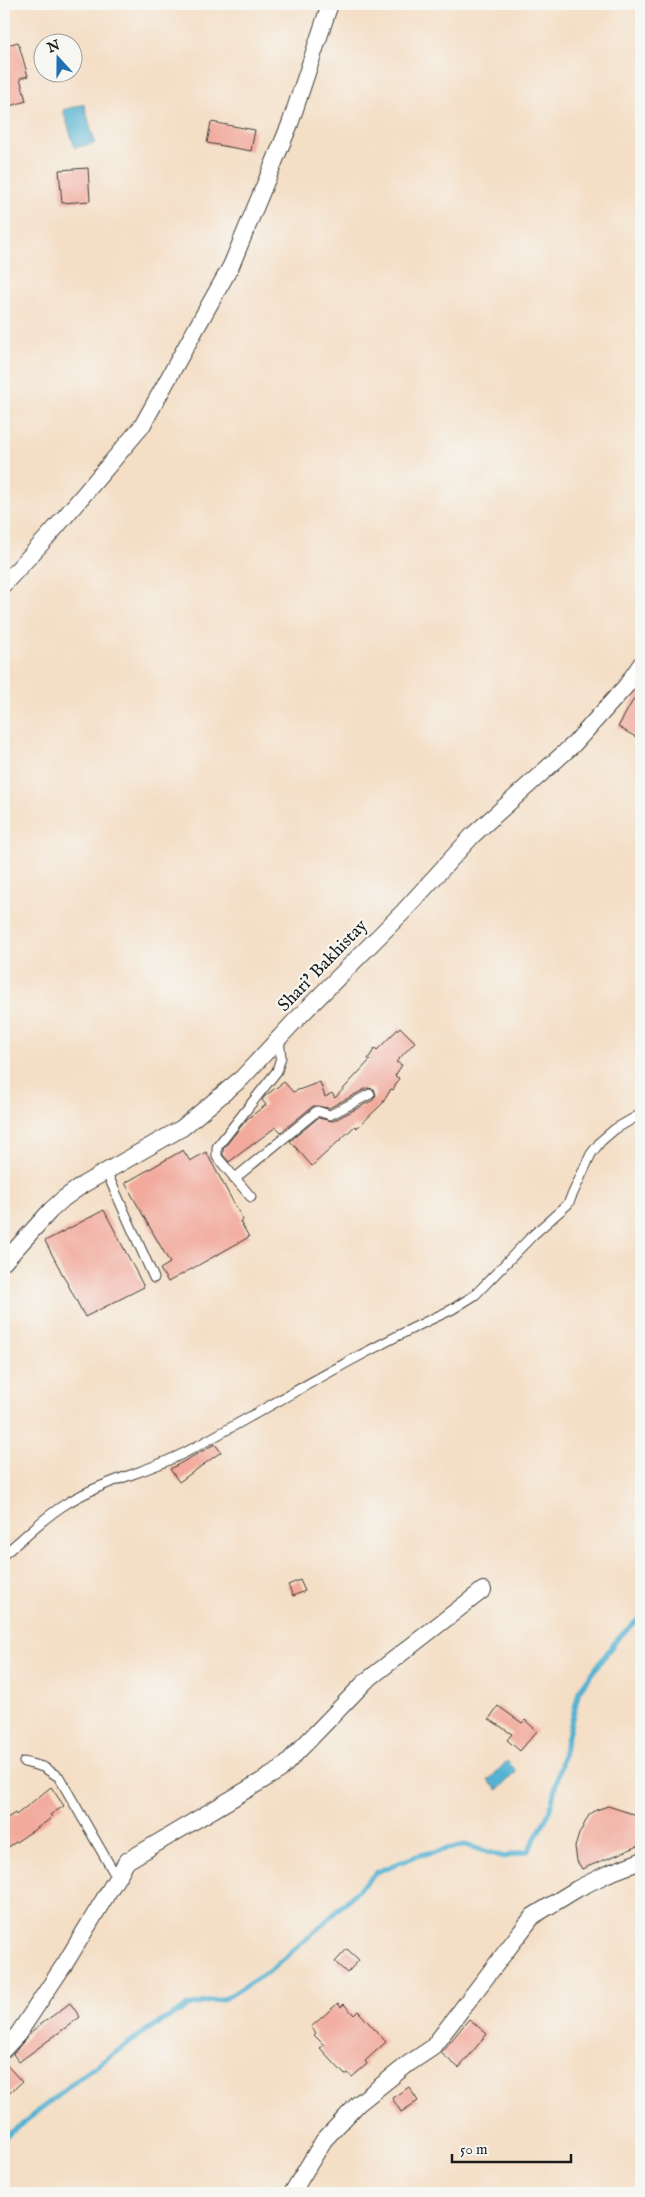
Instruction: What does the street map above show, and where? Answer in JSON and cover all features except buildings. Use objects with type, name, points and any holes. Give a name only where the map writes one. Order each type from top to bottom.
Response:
[{"type":"street","points":[[4,584],[52,532],[142,426],[175,368],[231,266],[290,124],[330,4]]},
{"type":"street","name":"Shari' Bakhistay","points":[[4,1262],[50,1210],[84,1184],[182,1128],[242,1078],[403,912],[473,835],[574,744],[626,686],[641,664]]},
{"type":"street","points":[[4,2049],[18,2034],[66,1962],[127,1861],[280,1770],[366,1681],[483,1590]]},
{"type":"street","points":[[292,2193],[324,2140],[358,2104],[408,2064],[432,2048],[533,1916],[576,1889],[607,1874],[641,1861]]},
{"type":"lane","points":[[251,1198],[217,1157],[217,1147],[277,1071],[281,1057],[279,1039]]},
{"type":"lane","points":[[234,1179],[317,1110],[330,1115],[370,1094]]},
{"type":"lane","points":[[4,1554],[41,1521],[69,1501],[144,1468],[169,1461],[292,1392],[451,1310],[475,1295],[533,1235],[568,1204],[575,1192],[586,1163],[601,1141],[615,1129],[641,1114]]},
{"type":"lane","points":[[106,1171],[154,1278]]},
{"type":"lane","points":[[24,1762],[43,1766],[59,1777],[117,1878]]},
{"type":"water","points":[[84,104],[95,143],[75,148],[63,110]]},
{"type":"water","points":[[507,1761],[517,1771],[498,1790],[488,1781]]},
{"type":"waterway","points":[[4,2138],[81,2077],[147,2030],[188,2006],[226,1998],[271,1970],[323,1924],[377,1872],[416,1856],[465,1845],[504,1857],[528,1851],[549,1813],[579,1691],[618,1638],[641,1617]]}]
